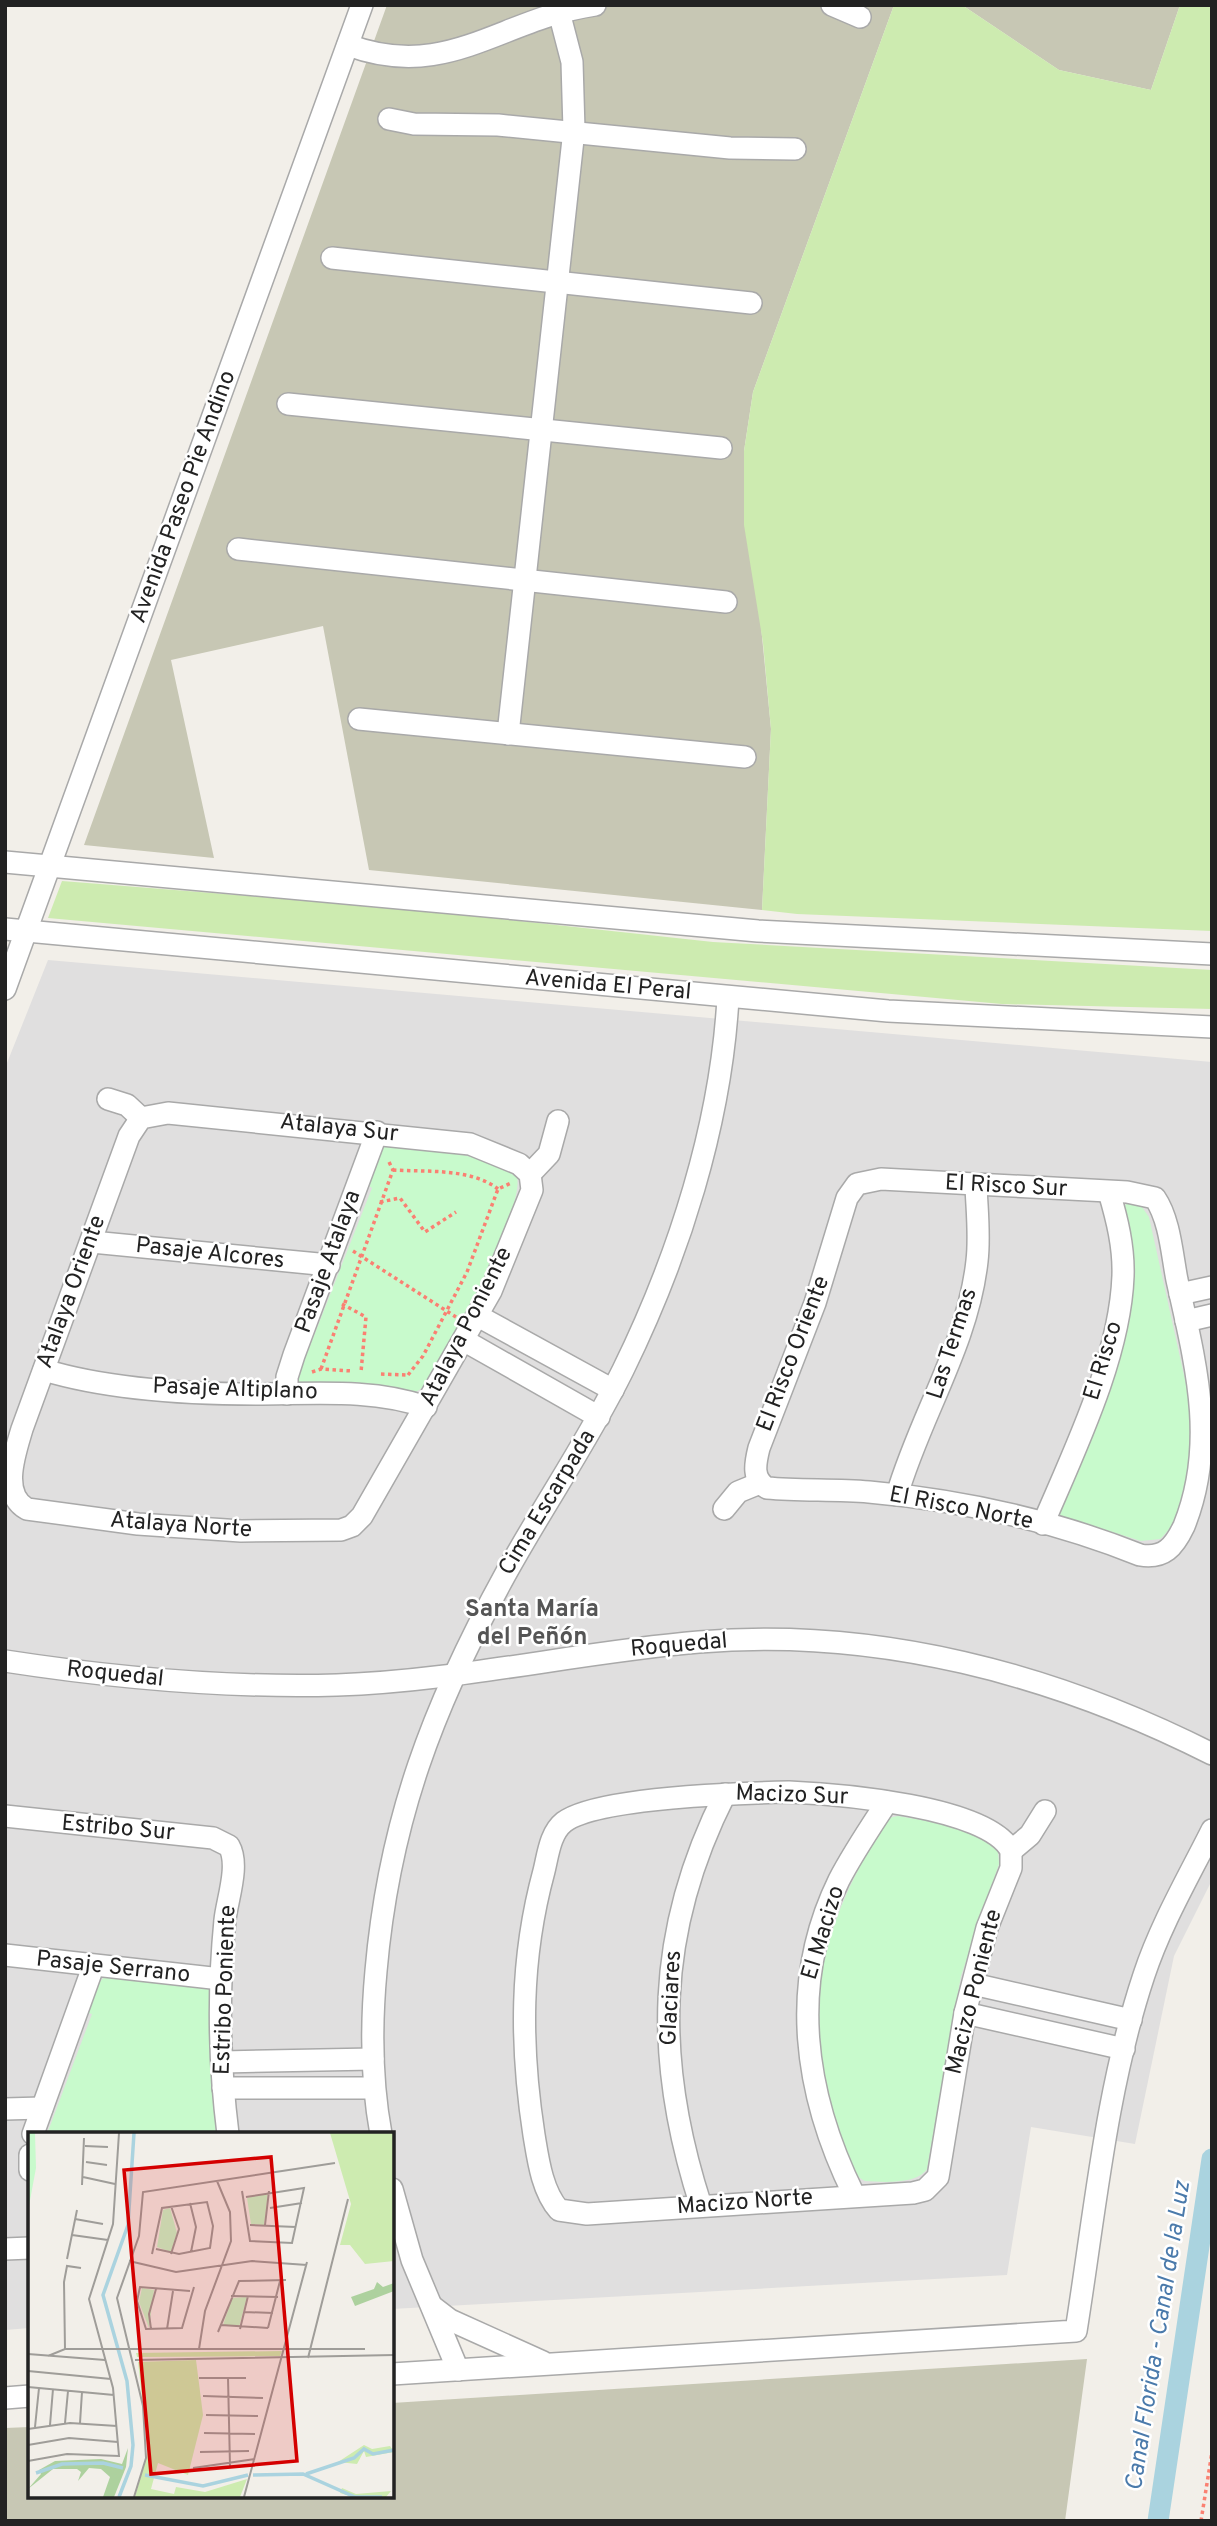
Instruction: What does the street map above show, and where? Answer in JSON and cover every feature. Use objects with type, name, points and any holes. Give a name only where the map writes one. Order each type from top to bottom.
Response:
[{"type":"street","name":"Avenida Paseo Pie Andino","points":[[5,989],[16,930],[49,866],[362,5]]},
{"type":"street","points":[[348,45],[386,57],[425,58],[463,50],[514,26],[559,12],[595,5]]},
{"type":"street","points":[[832,5],[860,17]]},
{"type":"street","points":[[508,734],[574,130],[572,62],[559,12]]},
{"type":"street","points":[[389,119],[414,124],[574,130],[707,146],[795,149]]},
{"type":"street","points":[[332,258],[751,303]]},
{"type":"street","points":[[288,404],[721,448]]},
{"type":"street","points":[[238,549],[726,602]]},
{"type":"street","points":[[359,719],[746,757]]},
{"type":"street","points":[[5,862],[758,930],[1212,954]]},
{"type":"street","name":"Avenida El Peral","points":[[16,930],[728,998],[995,1019],[1212,1027]]},
{"type":"street","name":"Cima Escarpada","points":[[381,2132],[373,2059],[377,1956],[395,1839],[411,1782],[454,1676],[507,1571],[599,1416],[652,1305],[694,1184],[719,1079],[728,998]]},
{"type":"street","points":[[108,1099],[127,1105],[141,1118]]},
{"type":"street","name":"Atalaya Sur","points":[[141,1118],[168,1113],[377,1132],[470,1144],[511,1159],[530,1174]]},
{"type":"street","name":"Atalaya Oriente","points":[[10,1501],[13,1464],[44,1370],[129,1136],[141,1118]]},
{"type":"street","name":"Atalaya Poniente","points":[[352,1526],[362,1516],[426,1408],[499,1274],[532,1190],[530,1174],[549,1154],[558,1121]]},
{"type":"street","name":"Pasaje Atalaya","points":[[286,1394],[289,1369],[377,1132]]},
{"type":"street","name":"El Risco Sur","points":[[857,1184],[873,1179],[1143,1193],[1155,1198],[1162,1213],[1180,1294]]},
{"type":"street","name":"El Risco Oriente","points":[[760,1483],[755,1471],[759,1448],[815,1303],[847,1198],[857,1184]]},
{"type":"street","name":"Las Termas","points":[[897,1495],[947,1367],[971,1293],[978,1250],[976,1186]]},
{"type":"street","name":"El Risco","points":[[1043,1524],[1088,1413],[1117,1322],[1123,1264],[1109,1192]]},
{"type":"street","name":"Pasaje Alcores","points":[[92,1242],[329,1265]]},
{"type":"street","points":[[1212,1287],[1180,1294],[1186,1321],[1212,1315]]},
{"type":"street","name":"El Risco Norte","points":[[760,1483],[767,1488],[897,1495],[1043,1524],[1140,1555],[1160,1555],[1170,1549],[1181,1533],[1194,1506],[1205,1464],[1203,1411],[1186,1321]]},
{"type":"street","points":[[471,1328],[613,1390]]},
{"type":"street","points":[[471,1328],[599,1416]]},
{"type":"street","name":"Pasaje Altiplano","points":[[44,1370],[68,1377],[149,1388],[213,1393],[378,1397],[405,1400],[426,1408]]},
{"type":"street","points":[[724,1509],[738,1492],[760,1483]]},
{"type":"street","name":"Atalaya Norte","points":[[10,1501],[41,1512],[172,1527],[331,1531],[352,1526]]},
{"type":"street","name":"Roquedal","points":[[5,1661],[105,1675],[239,1685],[336,1685],[454,1676],[701,1642],[793,1640],[859,1646],[965,1662],[1029,1678],[1124,1713],[1212,1754]]},
{"type":"street","name":"Macizo Sur","points":[[559,2210],[549,2194],[536,2147],[523,2023],[532,1922],[552,1840],[562,1823],[589,1812],[616,1807],[725,1794],[800,1793],[887,1802],[943,1814],[983,1827],[999,1836],[1011,1851]]},
{"type":"street","name":"Glaciares","points":[[701,2206],[675,2109],[667,2044],[667,2004],[672,1958],[687,1885],[703,1839],[725,1794]]},
{"type":"street","name":"El Macizo","points":[[854,2195],[831,2145],[818,2104],[807,2044],[807,1992],[816,1945],[833,1893],[887,1802]]},
{"type":"street","points":[[1011,1851],[1030,1835],[1045,1811]]},
{"type":"street","name":"Estribo Sur","points":[[5,1816],[213,1838],[229,1846]]},
{"type":"street","points":[[394,2374],[1076,2331],[1107,2132],[1131,2020],[1161,1932],[1212,1830]]},
{"type":"street","name":"Estribo Poniente","points":[[228,2132],[223,2088],[221,1979],[233,1861],[229,1846]]},
{"type":"street","name":"Macizo Poniente","points":[[931,2186],[941,2169],[965,2013],[987,1928],[1011,1868],[1011,1851]]},
{"type":"street","name":"Pasaje Serrano","points":[[5,1955],[93,1967],[221,1979]]},
{"type":"street","points":[[34,2132],[93,1967]]},
{"type":"street","points":[[973,1984],[1131,2020]]},
{"type":"street","points":[[965,2013],[1124,2049]]},
{"type":"street","points":[[222,2062],[373,2059]]},
{"type":"street","points":[[223,2088],[374,2088]]},
{"type":"street","points":[[5,2109],[42,2108]]},
{"type":"street","name":"Macizo Norte","points":[[559,2210],[587,2214],[913,2193],[931,2186]]},
{"type":"street","points":[[394,2197],[406,2244],[458,2370]]},
{"type":"street","points":[[5,2249],[28,2248]]},
{"type":"street","points":[[433,2307],[450,2320],[494,2342],[549,2364]]},
{"type":"street","points":[[5,2398],[28,2396]]},
{"type":"path","points":[[321,1369],[342,1304],[393,1170],[377,1132]]},
{"type":"path","points":[[393,1170],[477,1178],[498,1189]]},
{"type":"path","points":[[408,1375],[423,1356],[467,1272],[498,1189],[530,1174]]},
{"type":"path","points":[[379,1202],[400,1198],[425,1231],[456,1212]]},
{"type":"path","points":[[337,1243],[447,1310],[471,1328]]},
{"type":"path","points":[[342,1304],[366,1317],[361,1372]]},
{"type":"path","points":[[1201,2521],[1212,2452]]},
{"type":"shaded area","points":[[387,5],[894,5],[753,392],[744,451],[771,729],[762,910],[369,870],[323,626],[171,660],[214,858],[84,845]]},
{"type":"shaded area","points":[[962,5],[1180,5],[1151,90],[1059,70]]},
{"type":"shaded area","points":[[48,960],[1212,1062],[1212,1880],[1174,1956],[1135,2144],[1031,2127],[1007,2275],[394,2309],[394,2132],[28,2132],[28,2328],[5,2330],[5,1068]]},
{"type":"shaded area","points":[[1087,2359],[1065,2521],[5,2521],[5,2428],[28,2427],[28,2498],[394,2498],[394,2403]]},
{"type":"green space","points":[[894,5],[962,5],[1059,70],[1151,90],[1180,5],[1212,5],[1212,931],[797,914],[762,910],[771,729],[763,643],[744,525],[744,451],[753,392]]},
{"type":"green space","points":[[62,881],[400,908],[713,942],[1212,970],[1212,1009],[1002,1004],[48,918]]},
{"type":"green space","points":[[383,1145],[453,1153],[489,1162],[504,1169],[517,1178],[509,1217],[468,1312],[439,1365],[422,1388],[407,1395],[298,1389],[295,1376],[303,1351],[308,1351],[372,1188],[366,1184]]},
{"type":"green space","points":[[1127,1203],[1142,1207],[1149,1217],[1191,1407],[1192,1422],[1189,1477],[1178,1512],[1160,1539],[1141,1541],[1058,1515],[1094,1425],[1124,1207]]},
{"type":"green space","points":[[898,1816],[952,1827],[979,1837],[998,1852],[999,1864],[961,1976],[927,2169],[915,2178],[907,2180],[865,2181],[855,2173],[848,2159],[825,2088],[818,2047],[818,2007],[822,1968],[832,1930],[847,1893],[888,1818]]},
{"type":"green space","points":[[107,1974],[210,1987],[210,2053],[216,2132],[48,2132],[92,2014],[84,2012],[96,1986]]},
{"type":"waterway","name":"Canal Florida - Canal de la Luz","points":[[1158,2521],[1212,2159]]},
{"type":"district","name":"Santa María del Peñón","points":[[532,1624]]}]
